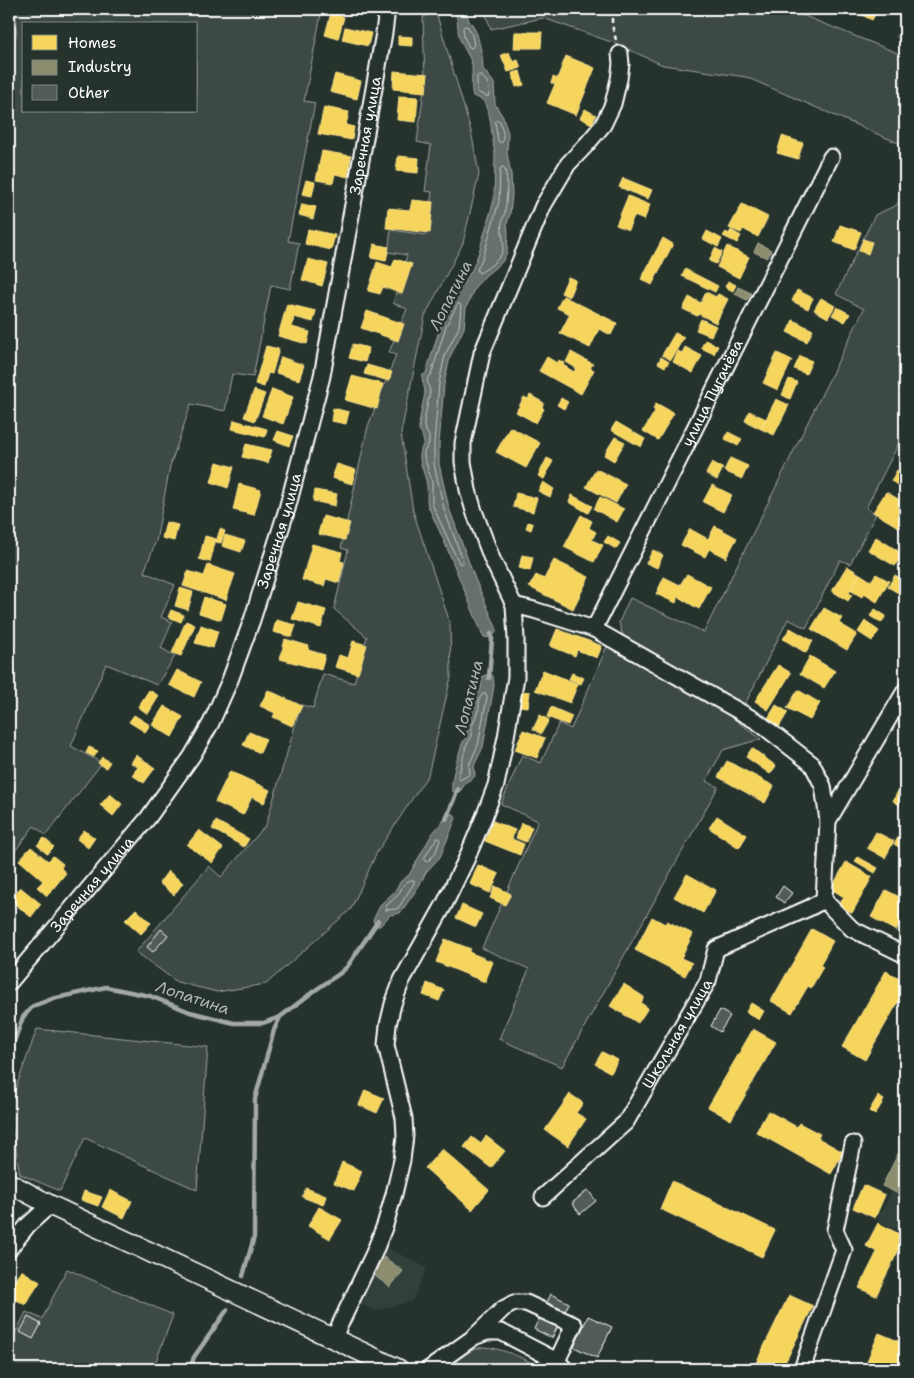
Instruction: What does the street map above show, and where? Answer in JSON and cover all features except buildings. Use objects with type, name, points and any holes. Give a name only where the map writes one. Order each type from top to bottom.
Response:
[{"type":"main road","points":[[15,1186],[50,1205],[398,1369]]},
{"type":"street","name":"Заречная улица","points":[[9,983],[148,818],[192,756],[211,723],[230,680],[252,620],[287,509],[322,376],[384,33],[386,9]]},
{"type":"street","points":[[333,1339],[374,1253],[392,1202],[402,1160],[405,1136],[404,1118],[386,1045],[393,1004],[402,980],[444,905],[466,860],[484,817],[496,785],[516,678],[514,605],[492,559],[474,511],[465,471],[463,443],[482,352],[543,206],[568,164],[603,125],[614,104],[620,79],[620,54]]},
{"type":"street","name":"улица Пугачёва","points":[[594,629],[831,157]]},
{"type":"street","points":[[514,605],[594,629],[758,722],[812,764],[823,786],[828,821],[824,900],[852,929],[905,955]]},
{"type":"street","points":[[828,821],[905,691]]},
{"type":"street","name":"Школьная улица","points":[[543,1197],[626,1122],[708,981],[716,949],[824,900]]},
{"type":"street","points":[[802,1369],[844,1250],[835,1230],[853,1144]]},
{"type":"street","points":[[9,1249],[28,1226],[50,1205]]},
{"type":"street","points":[[429,1369],[474,1337],[503,1309],[514,1304],[526,1303],[574,1326],[561,1365],[501,1332],[487,1332],[474,1337]]},
{"type":"path","points":[[612,9],[612,25],[620,54]]},
{"type":"shaded area","points":[[16,9],[322,9],[304,101],[315,103],[288,241],[299,243],[290,289],[271,285],[253,377],[232,374],[225,411],[191,404],[170,466],[156,541],[144,572],[175,585],[161,617],[172,622],[161,648],[175,656],[157,685],[106,664],[71,746],[102,763],[46,835],[34,826],[9,859],[9,62],[16,35]]},
{"type":"shaded area","points":[[484,9],[787,9],[905,56],[905,146],[746,77],[663,65],[614,43],[543,18],[491,29]]},
{"type":"shaded area","points":[[436,12],[471,131],[479,174],[463,243],[425,316],[401,433],[413,511],[450,623],[451,677],[428,775],[377,852],[351,909],[266,984],[217,992],[177,982],[136,952],[209,866],[221,877],[266,825],[301,705],[313,708],[323,674],[354,683],[367,637],[334,609],[348,550],[341,548],[368,426],[396,355],[389,352],[407,309],[393,303],[407,255],[388,252],[391,230],[426,235],[432,192],[425,191],[431,145],[417,142],[425,81],[423,17]]},
{"type":"shaded area","points":[[905,186],[905,444],[900,441],[866,508],[876,514],[850,564],[840,560],[806,628],[788,619],[745,704],[624,640],[619,622],[630,598],[704,632],[864,309],[836,294],[875,215],[897,205]]},
{"type":"shaded area","points":[[608,644],[702,695],[761,739],[723,750],[706,781],[718,787],[562,1067],[499,1039],[529,969],[482,948],[538,821],[501,804],[522,755],[541,763],[559,723],[571,729]]},
{"type":"shaded area","points":[[37,1029],[208,1047],[197,1190],[85,1138],[60,1191],[20,1174],[9,1107]]},
{"type":"shaded area","points":[[905,1140],[905,1235],[877,1220],[892,1191],[882,1186]]},
{"type":"shaded area","points":[[372,1240],[427,1268],[412,1301],[375,1311],[345,1296]]},
{"type":"shaded area","points":[[67,1269],[173,1315],[153,1369],[9,1369],[9,1346],[26,1312],[42,1319]]},
{"type":"shaded area","points":[[483,1347],[497,1349],[514,1355],[542,1369],[451,1369],[464,1354]]},
{"type":"water","points":[[453,9],[465,9],[469,21],[477,34],[483,69],[494,83],[495,104],[503,117],[508,133],[507,153],[511,174],[512,195],[507,224],[507,253],[502,262],[475,287],[466,308],[464,328],[450,357],[444,384],[439,444],[439,464],[449,508],[475,579],[496,627],[496,632],[492,638],[484,637],[482,633],[428,506],[426,480],[420,459],[424,443],[419,430],[425,393],[422,376],[426,373],[441,324],[456,294],[472,270],[494,200],[495,156],[490,118],[483,100],[473,96],[472,65],[460,39]]},
{"type":"water","points":[[490,673],[493,676],[494,686],[483,747],[474,766],[475,776],[467,781],[459,793],[456,793],[452,791],[455,767],[462,744],[467,735],[467,725],[474,707],[475,697],[481,689],[482,677]]},
{"type":"water","points":[[449,814],[454,814],[456,818],[440,857],[426,872],[419,886],[400,913],[390,915],[380,926],[375,926],[373,920],[381,904],[394,892],[401,881],[409,875],[432,834]]},
{"type":"waterway","name":"Лопатина","points":[[489,678],[491,634]]},
{"type":"waterway","name":"Лопатина","points":[[446,819],[458,789]]},
{"type":"waterway","name":"Лопатина","points":[[9,1055],[23,1017],[33,1006],[52,999],[106,987],[150,996],[190,1012],[234,1023],[263,1023],[280,1017],[347,967],[378,921]]},
{"type":"waterway","points":[[243,1276],[254,1237],[255,1099],[274,1030],[280,1017]]},
{"type":"waterway","points":[[190,1369],[194,1357],[227,1310]]}]
